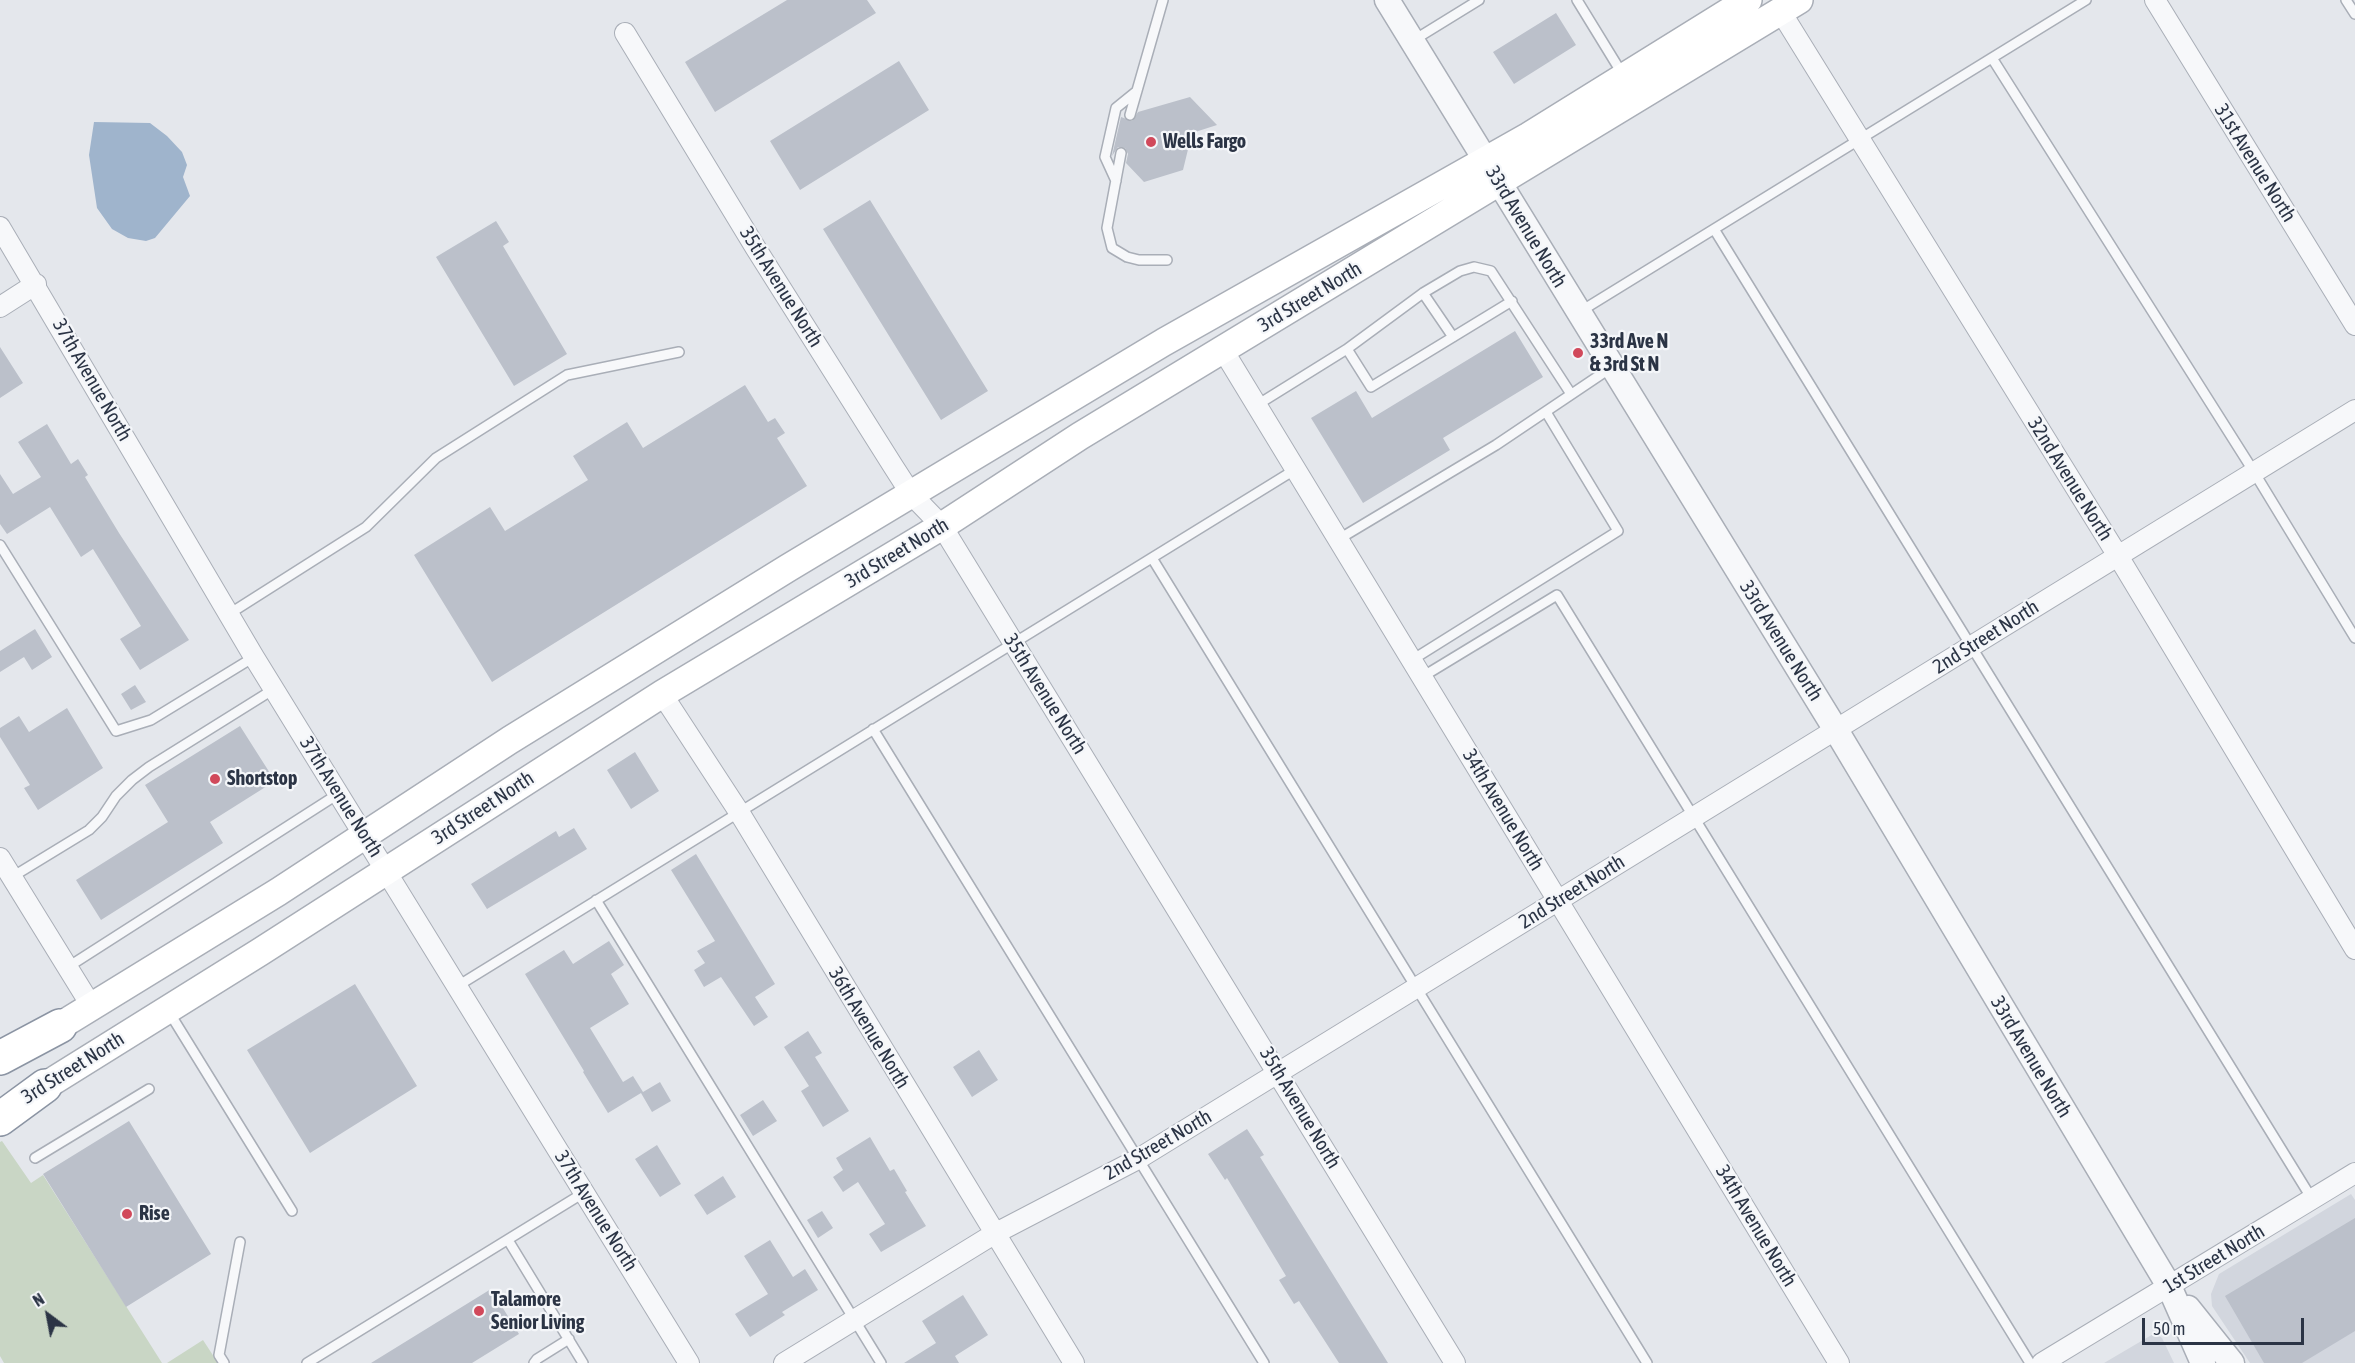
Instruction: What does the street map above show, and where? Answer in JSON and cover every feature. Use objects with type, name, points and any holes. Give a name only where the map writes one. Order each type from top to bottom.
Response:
[{"type":"highway","points":[[0,1060],[60,1026]]},
{"type":"highway","points":[[0,1119],[45,1086]]},
{"type":"main road","name":"3rd Street North","points":[[0,1114],[168,1010],[662,694],[942,526],[1080,436],[1223,350],[1491,172],[1625,77],[1748,0]]},
{"type":"main road","name":"3rd Street North","points":[[60,1026],[278,891],[561,708],[1164,342],[1491,172],[1790,6]]},
{"type":"street","name":"33rd Avenue North","points":[[1387,0],[1836,730],[2169,1286],[2203,1363]]},
{"type":"street","name":"31st Avenue North","points":[[2155,0],[2355,325]]},
{"type":"street","name":"32nd Avenue North","points":[[1790,6],[1861,139],[2118,556],[2355,950]]},
{"type":"street","name":"35th Avenue North","points":[[625,33],[755,247],[912,494],[942,526],[1455,1363]]},
{"type":"street","name":"37th Avenue North","points":[[0,227],[254,657],[689,1363]]},
{"type":"street","points":[[0,307],[36,285]]},
{"type":"street","name":"34th Avenue North","points":[[1223,350],[1839,1363]]},
{"type":"street","name":"2nd Street North","points":[[784,1363],[994,1234],[1138,1159],[2355,410]]},
{"type":"street","name":"36th Avenue North","points":[[662,694],[739,812],[1074,1363]]},
{"type":"street","points":[[0,858],[92,1006]]},
{"type":"street","name":"1st Street North","points":[[2043,1363],[2355,1173]]},
{"type":"street","name":"33rd Avenue North","points":[[2169,1286],[2232,1363]]},
{"type":"lane","points":[[1130,115],[1163,0]]},
{"type":"lane","points":[[1412,41],[1479,0]]},
{"type":"lane","points":[[1576,0],[1625,77]]},
{"type":"lane","points":[[1579,312],[2086,0]]},
{"type":"lane","points":[[2346,0],[2355,14]]},
{"type":"lane","points":[[1992,58],[2254,472],[2355,638]]},
{"type":"lane","points":[[1116,181],[1105,157],[1116,108],[1137,91]]},
{"type":"lane","points":[[1121,153],[1107,228],[1112,248],[1127,257],[1139,260],[1167,260]]},
{"type":"lane","points":[[1714,229],[2312,1199]]},
{"type":"lane","points":[[1257,405],[1347,349],[1423,293],[1460,271],[1474,267],[1491,271],[1571,394]]},
{"type":"lane","points":[[1423,293],[1453,337]]},
{"type":"lane","points":[[1347,349],[1371,387],[1512,301]]},
{"type":"lane","points":[[229,614],[366,527],[436,458],[567,375],[679,352]]},
{"type":"lane","points":[[1339,539],[1546,412],[1612,367]]},
{"type":"lane","points":[[1412,660],[1618,531],[1546,412]]},
{"type":"lane","points":[[456,987],[1296,469]]},
{"type":"lane","points":[[0,545],[116,731],[151,720],[254,657]]},
{"type":"lane","points":[[1152,558],[1647,1363]]},
{"type":"lane","points":[[1422,677],[1557,595],[2030,1363]]},
{"type":"lane","points":[[12,877],[89,830],[102,817],[116,796],[141,773],[274,689]]},
{"type":"lane","points":[[873,729],[1264,1363]]},
{"type":"lane","points":[[68,968],[339,794]]},
{"type":"lane","points":[[596,900],[881,1363]]},
{"type":"lane","points":[[168,1010],[292,1211]]},
{"type":"lane","points":[[35,1158],[149,1089]]},
{"type":"lane","points":[[307,1363],[585,1192]]},
{"type":"lane","points":[[508,1240],[583,1363]]},
{"type":"lane","points":[[224,1363],[219,1355],[240,1242]]},
{"type":"lane","points":[[534,1363],[569,1339]]},
{"type":"shaded area","points":[[2351,1194],[2355,1200],[2355,1363],[2250,1363],[2212,1306],[2211,1294],[2219,1274]]},
{"type":"shaded area","points":[[2155,1333],[2162,1338],[2174,1363],[2104,1363]]},
{"type":"green space","points":[[2,1141],[31,1183],[43,1175],[162,1363],[4,1363],[0,1356],[0,1142]]},
{"type":"green space","points":[[203,1340],[218,1363],[167,1363]]},
{"type":"water","points":[[94,122],[150,123],[182,152],[187,165],[183,177],[190,196],[155,238],[146,241],[128,238],[112,229],[97,208],[89,155]]},
{"type":"building","points":[[787,0],[867,0],[876,13],[715,112],[685,62]]},
{"type":"building","points":[[1556,13],[1576,45],[1514,84],[1493,52]]},
{"type":"building","points":[[899,61],[929,110],[800,190],[770,141]]},
{"type":"building","name":"Wells Fargo","points":[[1190,97],[1217,125],[1192,133],[1183,170],[1144,182],[1126,163],[1128,154],[1125,148],[1118,147],[1112,156],[1121,117],[1132,121],[1138,112]]},
{"type":"building","points":[[870,200],[988,391],[941,420],[823,229]]},
{"type":"building","points":[[496,221],[509,242],[503,246],[567,354],[514,386],[436,257]]},
{"type":"building","points":[[1515,331],[1543,377],[1443,438],[1450,450],[1363,503],[1311,418],[1356,391],[1372,418]]},
{"type":"building","points":[[0,347],[23,383],[0,398]]},
{"type":"building","points":[[745,385],[768,422],[775,418],[785,433],[777,438],[807,486],[492,682],[414,555],[490,507],[505,531],[588,480],[573,456],[627,422],[643,448]]},
{"type":"building","points":[[47,424],[71,464],[78,459],[88,475],[85,477],[119,533],[189,640],[140,670],[120,639],[141,626],[93,549],[81,557],[50,507],[7,534],[0,524],[0,474],[13,494],[41,477],[18,442]]},
{"type":"building","points":[[35,629],[52,657],[32,670],[24,657],[0,672],[0,651]]},
{"type":"building","points":[[135,685],[146,702],[131,710],[121,694]]},
{"type":"building","points":[[67,708],[103,768],[38,810],[24,788],[30,785],[0,737],[0,728],[19,716],[29,732]]},
{"type":"building","points":[[240,726],[275,781],[210,822],[223,843],[101,920],[76,880],[168,822],[145,785]]},
{"type":"building","points":[[635,752],[659,791],[631,809],[607,770]]},
{"type":"building","points":[[574,828],[587,849],[487,909],[471,884],[556,831],[559,837]]},
{"type":"building","points":[[696,854],[775,984],[755,997],[768,1017],[754,1026],[721,977],[704,987],[694,970],[705,963],[697,951],[715,941],[671,870]]},
{"type":"building","points":[[609,941],[624,965],[611,974],[629,1004],[590,1028],[623,1082],[633,1076],[643,1092],[660,1082],[671,1101],[652,1112],[641,1093],[608,1113],[525,974],[564,950],[573,964]]},
{"type":"building","points":[[355,984],[417,1086],[310,1153],[247,1050]]},
{"type":"building","points":[[808,1031],[822,1053],[815,1057],[849,1111],[823,1127],[801,1091],[809,1086],[784,1047]]},
{"type":"building","points":[[979,1050],[998,1080],[972,1097],[953,1067]]},
{"type":"building","points":[[763,1100],[777,1121],[753,1136],[740,1115]]},
{"type":"building","name":"Rise","points":[[129,1121],[211,1254],[126,1307],[43,1174]]},
{"type":"building","points":[[1247,1129],[1264,1155],[1260,1157],[1388,1363],[1339,1363],[1299,1301],[1294,1304],[1279,1280],[1286,1276],[1227,1178],[1225,1180],[1208,1154]]},
{"type":"building","points":[[870,1137],[890,1171],[894,1169],[926,1226],[881,1252],[869,1234],[885,1224],[858,1182],[843,1192],[833,1177],[843,1170],[836,1158]]},
{"type":"building","points":[[657,1145],[681,1184],[660,1197],[635,1159]]},
{"type":"building","points":[[723,1176],[736,1197],[707,1215],[694,1195]]},
{"type":"building","points":[[822,1211],[833,1228],[818,1238],[807,1220]]},
{"type":"building","points":[[2355,1218],[2355,1331],[2302,1363],[2264,1363],[2225,1296]]},
{"type":"building","points":[[770,1240],[793,1277],[805,1269],[818,1290],[782,1312],[785,1315],[750,1337],[735,1314],[768,1294],[744,1256]]},
{"type":"building","name":"Talamore Senior Living","points":[[491,1289],[519,1334],[472,1363],[371,1363]]},
{"type":"building","points":[[963,1295],[988,1335],[955,1356],[959,1363],[904,1363],[936,1343],[922,1321]]},
{"type":"place","name":"Wells Fargo","points":[[1151,142]]},
{"type":"place","name":"33rd Ave N & 3rd St N","points":[[1578,353]]},
{"type":"place","name":"Shortstop","points":[[215,779]]},
{"type":"place","name":"Rise","points":[[127,1214]]},
{"type":"place","name":"Talamore Senior Living","points":[[479,1311]]}]
